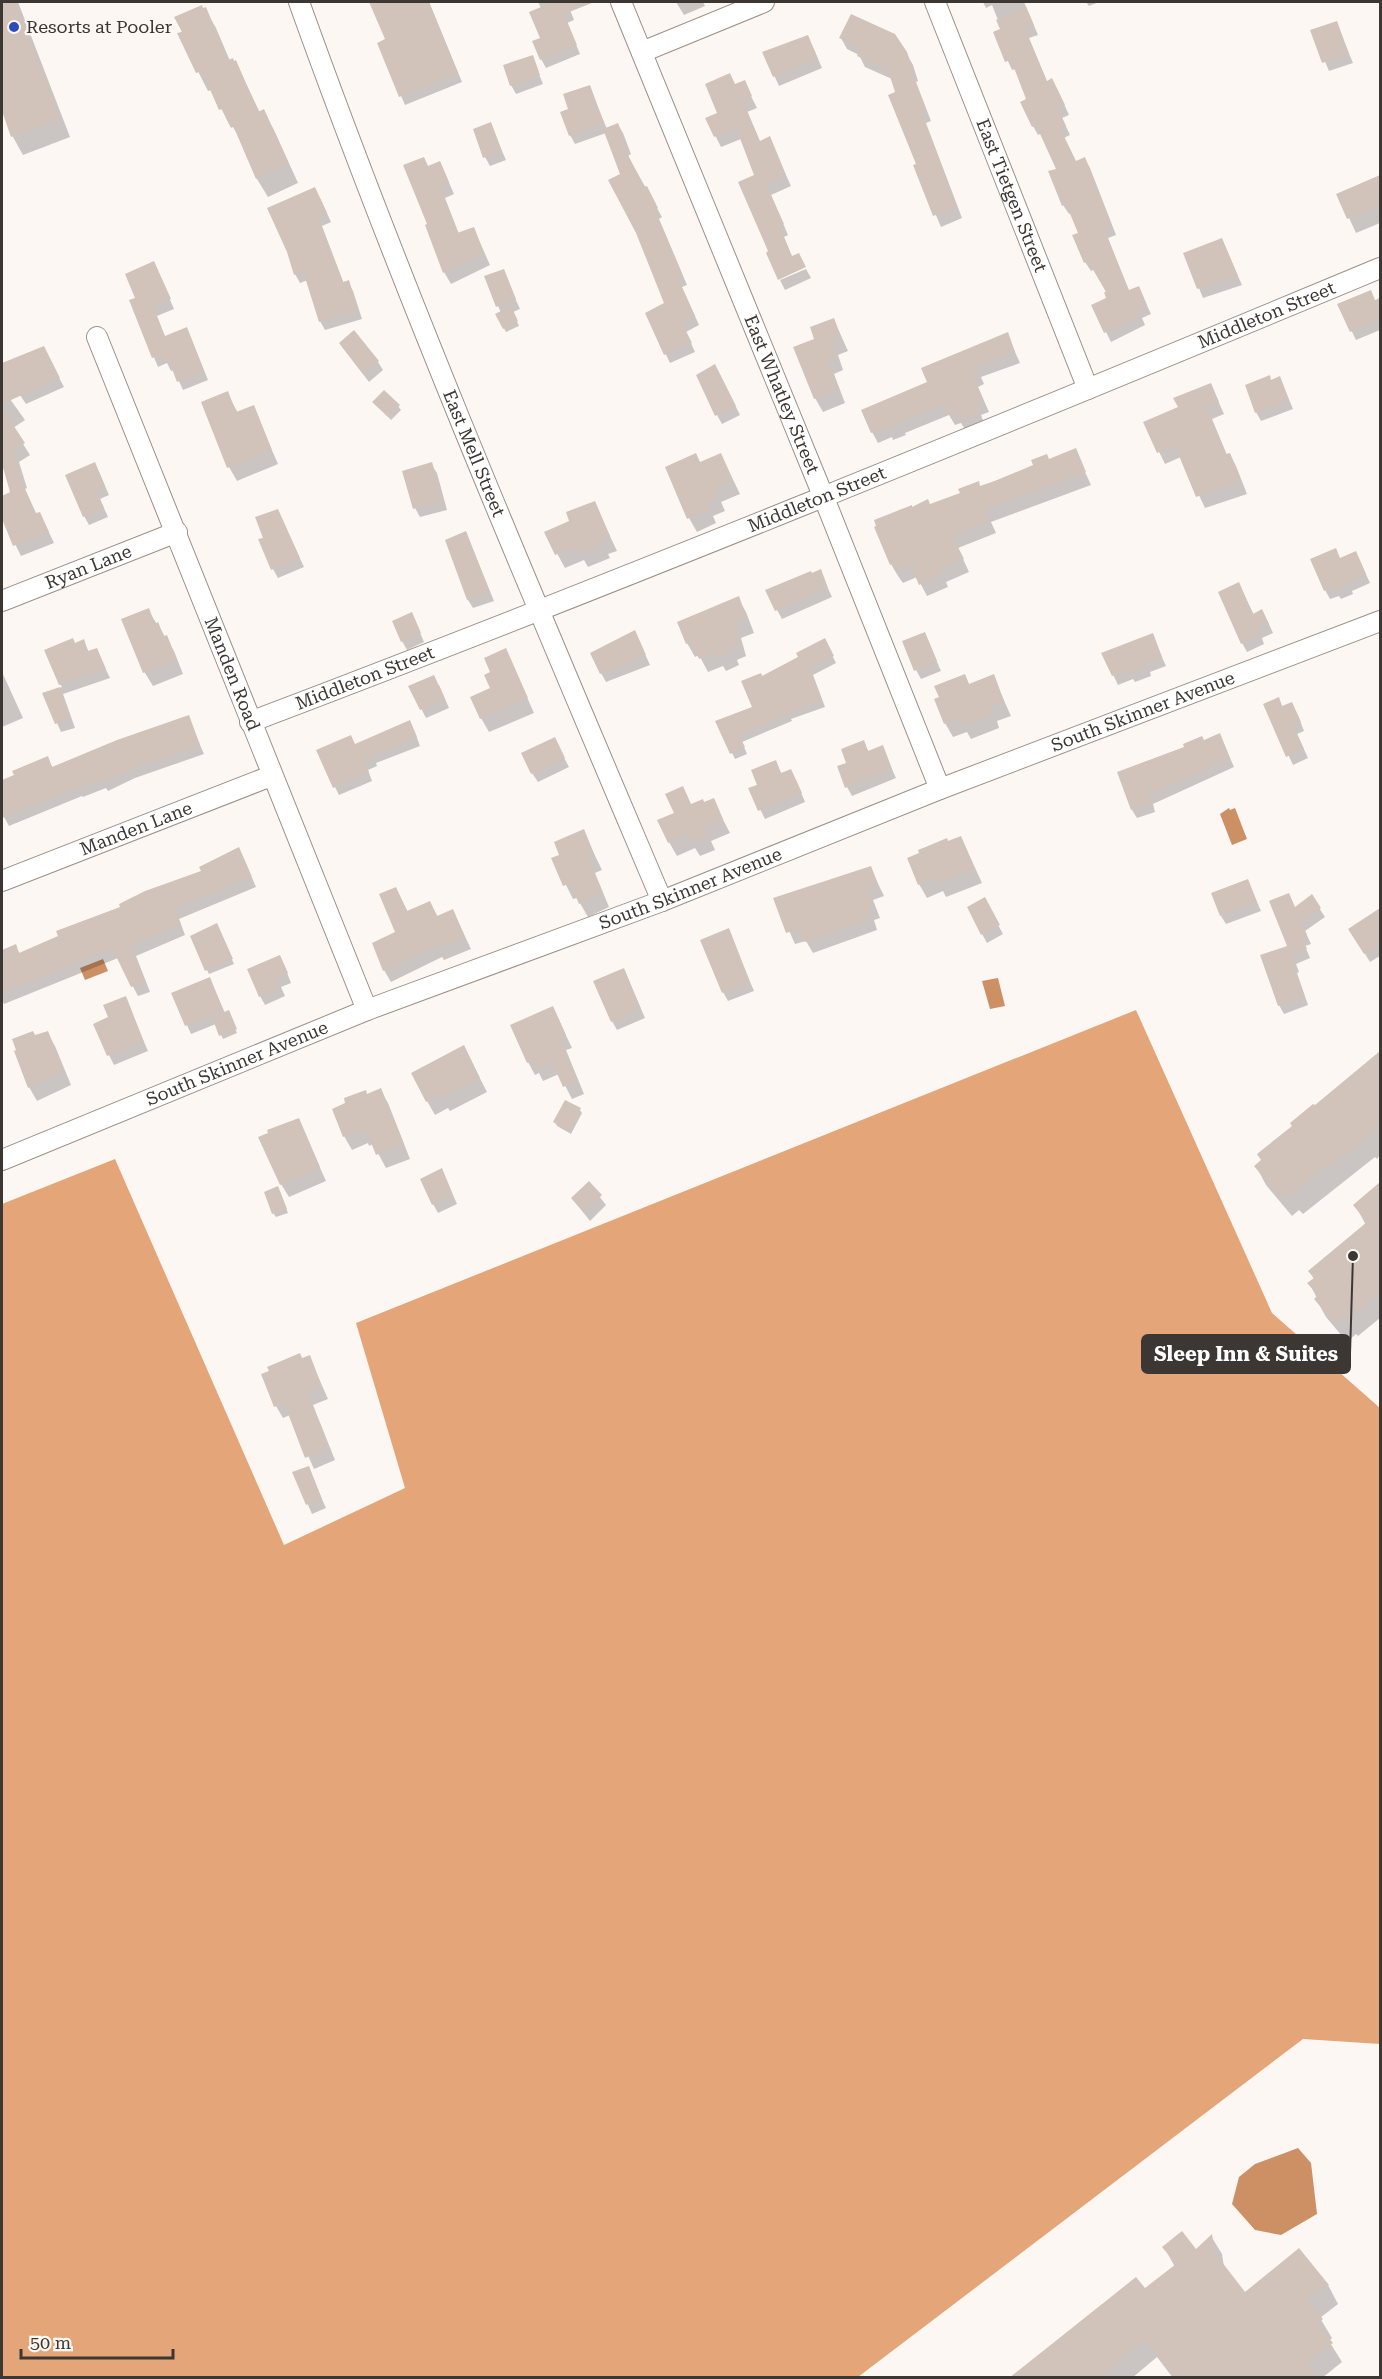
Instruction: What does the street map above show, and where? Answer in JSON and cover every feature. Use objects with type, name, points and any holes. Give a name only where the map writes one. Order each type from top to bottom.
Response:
[{"type":"street","name":"East Mell Street","points":[[299,2],[353,150],[539,612],[662,902]]},
{"type":"street","name":"East Whatley Street","points":[[621,2],[824,498],[940,789]]},
{"type":"street","points":[[642,52],[765,2]]},
{"type":"street","name":"East Tietgen Street","points":[[935,2],[1088,389]]},
{"type":"street","name":"Middleton Street","points":[[250,723],[539,612],[824,498],[1380,268]]},
{"type":"street","name":"Manden Road","points":[[97,337],[177,532],[271,776],[367,1010]]},
{"type":"street","name":"Ryan Lane","points":[[2,601],[177,532]]},
{"type":"street","name":"South Skinner Avenue","points":[[2,1160],[367,1010],[662,902],[940,789],[1380,621]]},
{"type":"street","name":"Manden Lane","points":[[2,881],[271,776]]},
{"type":"shaded area","points":[[1229,808],[1230,810],[1235,808],[1247,839],[1232,845],[1220,814]]},
{"type":"shaded area","points":[[103,959],[108,971],[85,980],[80,968]]},
{"type":"shaded area","points":[[998,978],[1005,1006],[990,1009],[982,981]]},
{"type":"shaded area","points":[[1136,1010],[1272,1313],[1380,1408],[1380,2044],[1303,2039],[858,2377],[2,2377],[2,1204],[115,1159],[284,1545],[405,1488],[356,1323]]},
{"type":"shaded area","points":[[1298,2148],[1311,2163],[1317,2214],[1281,2235],[1255,2230],[1232,2204],[1239,2177],[1255,2164]]},
{"type":"building","points":[[2,2],[16,2],[61,119],[11,137],[2,111]]},
{"type":"building","points":[[369,2],[429,2],[458,73],[399,97],[377,43],[385,39]]},
{"type":"building","points":[[553,2],[592,3],[564,14],[577,45],[540,60],[532,41],[540,38],[529,12]]},
{"type":"building","points":[[202,5],[203,8],[206,7],[228,60],[233,58],[234,61],[236,60],[258,112],[264,109],[289,164],[256,179],[232,123],[229,124],[222,109],[219,110],[202,71],[196,73],[177,33],[182,32],[174,17]]},
{"type":"building","points":[[1026,7],[1034,25],[1025,29],[1047,81],[1052,78],[1065,105],[1058,109],[1066,126],[1060,128],[1076,161],[1085,157],[1112,226],[1104,229],[1129,290],[1139,286],[1147,305],[1138,309],[1141,316],[1104,333],[1091,305],[1106,298],[1104,292],[1106,292],[1088,261],[1084,263],[1072,235],[1078,233],[1066,204],[1062,206],[1048,171],[1056,169],[1036,125],[1032,127],[1020,102],[1026,99],[1011,60],[1005,62],[993,32],[1000,29],[996,20]]},
{"type":"building","points":[[851,14],[895,34],[907,52],[913,70],[911,71],[926,110],[921,112],[957,207],[933,216],[913,165],[916,164],[888,95],[895,92],[888,70],[857,56],[860,48],[839,38]]},
{"type":"building","points":[[1337,21],[1349,54],[1322,63],[1310,30]]},
{"type":"building","points":[[808,35],[818,59],[773,77],[762,52]]},
{"type":"building","points":[[533,55],[540,75],[510,86],[503,65]]},
{"type":"building","points":[[730,73],[735,84],[745,80],[752,96],[743,101],[760,141],[770,136],[786,175],[766,184],[784,224],[779,226],[792,256],[799,253],[806,267],[778,280],[738,182],[754,175],[736,128],[714,137],[705,118],[717,113],[705,84]]},
{"type":"building","points":[[590,85],[604,123],[569,136],[560,112],[568,109],[563,94]]},
{"type":"building","points":[[491,122],[502,151],[483,158],[473,129]]},
{"type":"building","points":[[618,123],[627,146],[624,147],[644,187],[647,186],[658,208],[655,210],[683,276],[678,279],[695,316],[682,323],[692,343],[664,355],[645,313],[664,303],[636,233],[608,180],[620,174],[603,129]]},
{"type":"building","points":[[424,157],[428,166],[440,161],[449,182],[440,186],[457,233],[474,227],[484,253],[443,273],[425,225],[427,224],[403,165]]},
{"type":"building","points":[[1380,175],[1380,206],[1347,219],[1336,194]]},
{"type":"building","points":[[315,187],[327,213],[318,217],[343,282],[349,280],[358,310],[319,322],[303,271],[294,275],[287,252],[267,208]]},
{"type":"building","points":[[1222,238],[1238,276],[1197,289],[1183,253]]},
{"type":"building","points":[[154,261],[171,299],[153,307],[165,336],[187,327],[204,371],[177,382],[169,361],[165,363],[162,355],[152,358],[129,300],[135,298],[125,274]]},
{"type":"building","points":[[504,269],[516,299],[496,307],[484,276]]},
{"type":"building","points":[[1371,290],[1375,300],[1380,298],[1380,319],[1350,332],[1337,304]]},
{"type":"building","points":[[511,306],[518,321],[503,329],[495,314]]},
{"type":"building","points":[[834,318],[841,337],[831,341],[837,356],[827,359],[838,389],[814,399],[793,347],[814,339],[810,327]]},
{"type":"building","points":[[354,330],[379,361],[363,374],[339,343]]},
{"type":"building","points":[[1008,332],[1015,352],[976,366],[979,373],[973,376],[984,401],[976,404],[980,412],[959,421],[955,413],[948,415],[944,404],[886,430],[885,428],[871,433],[861,410],[927,382],[921,368]]},
{"type":"building","points":[[44,346],[60,378],[2,404],[2,363]]},
{"type":"building","points":[[715,364],[736,406],[715,416],[696,375]]},
{"type":"building","points":[[1270,375],[1271,380],[1280,376],[1289,400],[1255,413],[1245,385]]},
{"type":"building","points":[[1211,383],[1219,402],[1206,407],[1226,454],[1230,453],[1241,481],[1196,497],[1175,446],[1157,453],[1143,422],[1178,407],[1173,398]]},
{"type":"building","points":[[384,390],[400,405],[388,417],[372,402]]},
{"type":"building","points":[[228,391],[236,412],[254,405],[272,450],[227,468],[201,402]]},
{"type":"building","points":[[2,408],[25,443],[14,451],[22,477],[20,478],[36,513],[40,512],[49,532],[13,546],[2,519],[2,496],[10,492],[2,464]]},
{"type":"building","points":[[1076,448],[1086,472],[986,509],[990,521],[952,535],[964,559],[940,570],[942,574],[919,585],[910,564],[895,571],[892,564],[890,565],[874,527],[876,526],[874,520],[928,499],[930,504],[960,493],[958,489],[979,481],[980,486],[995,481],[1033,465],[1031,460],[1047,454],[1049,459]]},
{"type":"building","points":[[696,453],[700,462],[721,453],[733,480],[715,488],[719,497],[706,502],[710,509],[687,519],[665,467]]},
{"type":"building","points":[[95,462],[105,486],[96,490],[104,508],[83,517],[65,475]]},
{"type":"building","points":[[432,462],[443,501],[413,509],[402,471]]},
{"type":"building","points":[[595,501],[610,536],[601,540],[603,544],[579,554],[576,547],[555,555],[544,532],[569,521],[566,512]]},
{"type":"building","points":[[278,509],[300,558],[271,570],[258,539],[263,538],[255,517]]},
{"type":"building","points":[[466,531],[490,592],[467,600],[445,540]]},
{"type":"building","points":[[1336,548],[1340,558],[1356,551],[1366,574],[1348,582],[1349,585],[1334,591],[1333,587],[1324,591],[1310,559]]},
{"type":"building","points":[[821,569],[828,588],[775,611],[765,590]]},
{"type":"building","points":[[1239,582],[1253,614],[1262,609],[1269,624],[1258,629],[1260,635],[1241,644],[1218,592]]},
{"type":"building","points":[[739,596],[747,619],[734,624],[740,642],[730,646],[732,651],[717,658],[714,653],[699,659],[691,642],[686,644],[677,622]]},
{"type":"building","points":[[149,608],[155,624],[158,622],[164,636],[167,635],[177,660],[143,673],[121,619]]},
{"type":"building","points":[[412,612],[421,633],[401,642],[392,621]]},
{"type":"building","points":[[635,630],[646,655],[600,674],[590,653]]},
{"type":"building","points":[[925,632],[937,661],[914,671],[902,641]]},
{"type":"building","points":[[1153,633],[1162,657],[1146,663],[1148,667],[1128,674],[1127,671],[1112,676],[1101,653]]},
{"type":"building","points":[[73,638],[75,643],[84,639],[88,651],[97,648],[106,669],[59,685],[44,650]]},
{"type":"building","points":[[825,638],[834,656],[810,668],[822,700],[739,735],[745,747],[730,754],[715,721],[752,707],[741,681],[761,673],[762,676],[798,657],[796,653]]},
{"type":"building","points":[[506,648],[528,698],[480,719],[470,697],[490,688],[484,675],[490,672],[484,658]]},
{"type":"building","points":[[965,674],[969,684],[994,674],[1004,701],[990,707],[993,714],[962,726],[958,718],[944,724],[934,699],[939,697],[934,686]]},
{"type":"building","points":[[434,675],[445,699],[420,710],[408,686]]},
{"type":"building","points":[[60,687],[71,719],[55,724],[42,693]]},
{"type":"building","points":[[1279,697],[1282,706],[1292,702],[1301,722],[1293,725],[1304,749],[1286,757],[1263,704]]},
{"type":"building","points":[[189,715],[200,745],[101,783],[100,780],[77,789],[76,787],[2,818],[2,780],[14,775],[12,771],[48,756],[52,767],[117,740]]},
{"type":"building","points":[[410,720],[417,737],[373,755],[374,758],[364,762],[369,772],[333,788],[316,750],[351,735],[355,744]]},
{"type":"building","points":[[1220,733],[1230,758],[1149,795],[1152,803],[1131,810],[1117,772],[1184,747],[1183,744],[1202,736],[1204,740]]},
{"type":"building","points":[[555,737],[565,758],[531,774],[521,753]]},
{"type":"building","points":[[864,740],[868,751],[883,745],[892,769],[845,788],[837,766],[846,763],[841,749]]},
{"type":"building","points":[[776,760],[781,773],[791,769],[802,793],[758,811],[748,788],[757,785],[751,770]]},
{"type":"building","points":[[683,786],[691,804],[703,799],[704,802],[714,798],[723,819],[704,827],[708,836],[691,843],[687,834],[668,843],[657,820],[674,813],[665,794]]},
{"type":"building","points":[[584,829],[595,856],[588,859],[603,893],[579,904],[570,883],[563,886],[551,858],[559,855],[554,842]]},
{"type":"building","points":[[961,836],[975,869],[937,884],[935,878],[918,885],[907,858],[919,853],[918,850],[947,838],[948,841]]},
{"type":"building","points":[[239,847],[252,877],[174,908],[181,924],[131,946],[146,982],[131,987],[112,948],[2,993],[2,950],[16,944],[19,953],[58,936],[56,931],[120,907],[119,904],[145,891],[201,871],[199,867]]},
{"type":"building","points":[[871,866],[878,884],[867,888],[874,906],[868,908],[872,918],[805,942],[798,929],[786,933],[773,898]]},
{"type":"building","points":[[1248,879],[1257,902],[1220,916],[1211,893]]},
{"type":"building","points":[[396,887],[407,911],[430,901],[437,916],[453,909],[465,937],[436,949],[435,946],[383,971],[372,943],[395,932],[379,894]]},
{"type":"building","points":[[1289,893],[1295,907],[1312,894],[1321,908],[1301,922],[1307,935],[1302,937],[1307,949],[1292,955],[1305,997],[1278,1006],[1260,955],[1287,946],[1269,901]]},
{"type":"building","points":[[985,897],[1000,925],[981,935],[967,907]]},
{"type":"building","points":[[1380,908],[1380,944],[1364,954],[1348,929]]},
{"type":"building","points":[[217,923],[233,959],[205,971],[190,936]]},
{"type":"building","points":[[729,928],[750,982],[722,993],[700,940]]},
{"type":"building","points":[[280,955],[288,973],[277,977],[281,987],[259,997],[247,969]]},
{"type":"building","points":[[624,968],[641,1009],[611,1022],[593,981]]},
{"type":"building","points":[[210,977],[223,1010],[185,1026],[171,993]]},
{"type":"building","points":[[126,996],[144,1042],[107,1056],[93,1024],[108,1017],[103,1005]]},
{"type":"building","points":[[553,1006],[566,1035],[560,1038],[578,1081],[563,1087],[552,1062],[535,1070],[532,1061],[527,1063],[510,1025]]},
{"type":"building","points":[[229,1010],[237,1029],[219,1036],[212,1017]]},
{"type":"building","points":[[33,1031],[35,1035],[48,1031],[64,1071],[28,1088],[14,1051],[16,1050],[12,1039]]},
{"type":"building","points":[[464,1045],[480,1078],[441,1098],[439,1095],[426,1102],[411,1073]]},
{"type":"building","points":[[1380,1051],[1380,1128],[1328,1168],[1326,1166],[1291,1196],[1288,1192],[1280,1198],[1254,1166],[1261,1160],[1257,1154],[1292,1126],[1290,1123]]},
{"type":"building","points":[[381,1088],[404,1144],[376,1155],[366,1130],[360,1133],[359,1130],[343,1137],[332,1109],[345,1103],[344,1098],[366,1090],[367,1094]]},
{"type":"building","points":[[565,1100],[581,1108],[569,1131],[553,1122]]},
{"type":"building","points":[[299,1118],[320,1167],[280,1185],[258,1137],[268,1133],[267,1130]]},
{"type":"building","points":[[442,1168],[453,1195],[432,1205],[420,1179]]},
{"type":"building","points":[[589,1181],[602,1195],[584,1213],[571,1198]]},
{"type":"building","points":[[1380,1182],[1380,1292],[1347,1319],[1345,1317],[1336,1325],[1314,1299],[1318,1295],[1307,1283],[1314,1278],[1308,1271],[1367,1222],[1353,1205]]},
{"type":"building","points":[[278,1186],[287,1209],[272,1214],[264,1192]]},
{"type":"building","points":[[300,1353],[302,1358],[310,1355],[322,1387],[307,1393],[329,1448],[305,1458],[284,1403],[274,1407],[261,1374],[269,1371],[267,1367]]},
{"type":"building","points":[[309,1466],[322,1499],[306,1505],[292,1472]]},
{"type":"building","points":[[1182,2231],[1196,2249],[1212,2234],[1215,2253],[1245,2292],[1299,2248],[1329,2285],[1307,2301],[1323,2319],[1317,2324],[1333,2343],[1307,2363],[1319,2378],[1175,2378],[1146,2340],[1098,2378],[1009,2378],[1136,2277],[1145,2288],[1176,2264],[1162,2247]]},
{"type":"place","name":"Resorts at Pooler","points":[[14,27]]},
{"type":"place","name":"Sleep Inn & Suites","points":[[1353,1256]]}]
